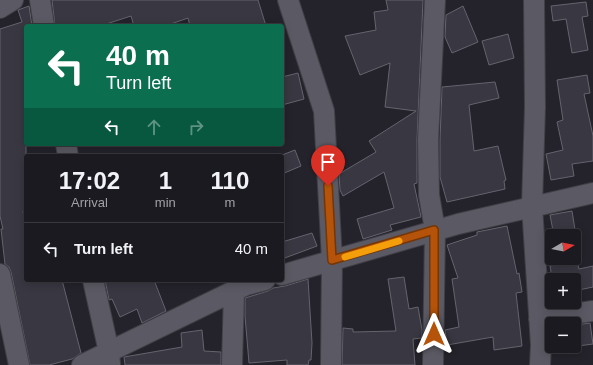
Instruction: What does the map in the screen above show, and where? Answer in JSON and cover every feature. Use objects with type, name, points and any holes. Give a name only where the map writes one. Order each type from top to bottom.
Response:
[{"type":"street","points":[[0,8],[13,0]]},
{"type":"street","points":[[40,0],[44,24]]},
{"type":"street","points":[[288,0],[324,111],[332,260],[331,365]]},
{"type":"street","points":[[433,365],[434,230],[429,195],[428,140],[435,0]]},
{"type":"street","points":[[534,0],[535,107],[532,206],[539,319],[540,365]]},
{"type":"street","points":[[284,274],[434,230],[593,193]]},
{"type":"street","points":[[0,274],[19,365]]},
{"type":"street","points":[[93,282],[110,358]]},
{"type":"street","points":[[82,365],[110,358],[234,291],[257,282]]},
{"type":"street","points":[[232,365],[234,291]]},
{"type":"street","points":[[539,319],[593,311]]},
{"type":"building","points":[[52,0],[258,0],[265,24],[190,24],[188,18],[171,24],[133,24],[131,16],[106,24],[55,24]]},
{"type":"building","points":[[386,0],[423,0],[417,139],[417,183],[414,184],[421,217],[390,225],[392,230],[363,239],[357,219],[394,208],[384,172],[343,196],[340,190],[339,174],[376,152],[369,141],[416,111],[385,107],[390,63],[360,75],[345,36],[376,30],[374,12],[388,10]]},
{"type":"building","points":[[586,2],[588,16],[582,17],[588,50],[572,53],[566,19],[553,21],[551,6]]},
{"type":"building","points":[[29,6],[32,24],[24,24],[24,146],[26,146],[26,154],[24,154],[23,211],[24,282],[63,282],[81,353],[72,359],[49,365],[30,365],[11,272],[9,267],[5,264],[1,229],[3,229],[0,216],[0,29],[22,22],[18,10]]},
{"type":"building","points":[[463,6],[478,42],[452,53],[445,37],[446,15]]},
{"type":"building","points":[[508,34],[514,58],[489,65],[482,41]]},
{"type":"building","points":[[298,73],[304,99],[284,104],[284,76]]},
{"type":"building","points":[[587,75],[590,93],[584,94],[593,136],[593,161],[572,164],[574,176],[551,180],[546,154],[563,150],[557,122],[563,120],[557,80]]},
{"type":"building","points":[[495,82],[499,98],[469,105],[474,151],[498,146],[506,180],[504,181],[505,189],[447,202],[440,177],[442,87]]},
{"type":"building","points":[[295,150],[301,166],[284,173],[284,154]]},
{"type":"building","points":[[572,211],[575,229],[553,229],[550,215]]},
{"type":"building","points":[[507,226],[517,274],[519,273],[522,292],[516,293],[522,346],[494,350],[493,337],[447,345],[445,330],[459,327],[452,279],[458,278],[447,245],[477,235],[477,232]]},
{"type":"building","points":[[312,233],[317,246],[284,258],[284,241]]},
{"type":"building","points":[[578,265],[579,269],[593,266],[593,287],[581,290],[581,273],[551,273],[550,266]]},
{"type":"building","points":[[404,277],[409,309],[418,307],[422,330],[422,338],[413,339],[415,365],[342,365],[343,328],[353,329],[353,332],[396,331],[388,279]]},
{"type":"building","points":[[308,279],[312,343],[311,360],[309,360],[308,365],[287,365],[287,360],[249,363],[245,298],[273,288]]},
{"type":"building","points":[[105,282],[155,282],[166,311],[142,323],[137,309],[120,317],[112,299],[109,300]]},
{"type":"building","points":[[590,323],[593,344],[581,346],[581,324]]},
{"type":"building","points":[[202,330],[204,351],[221,352],[221,365],[125,365],[124,357],[182,347],[181,333]]},
{"type":"slow traffic","points":[[345,257],[399,241]]},
{"type":"route","points":[[328,186],[332,260],[434,230],[434,334]]}]
